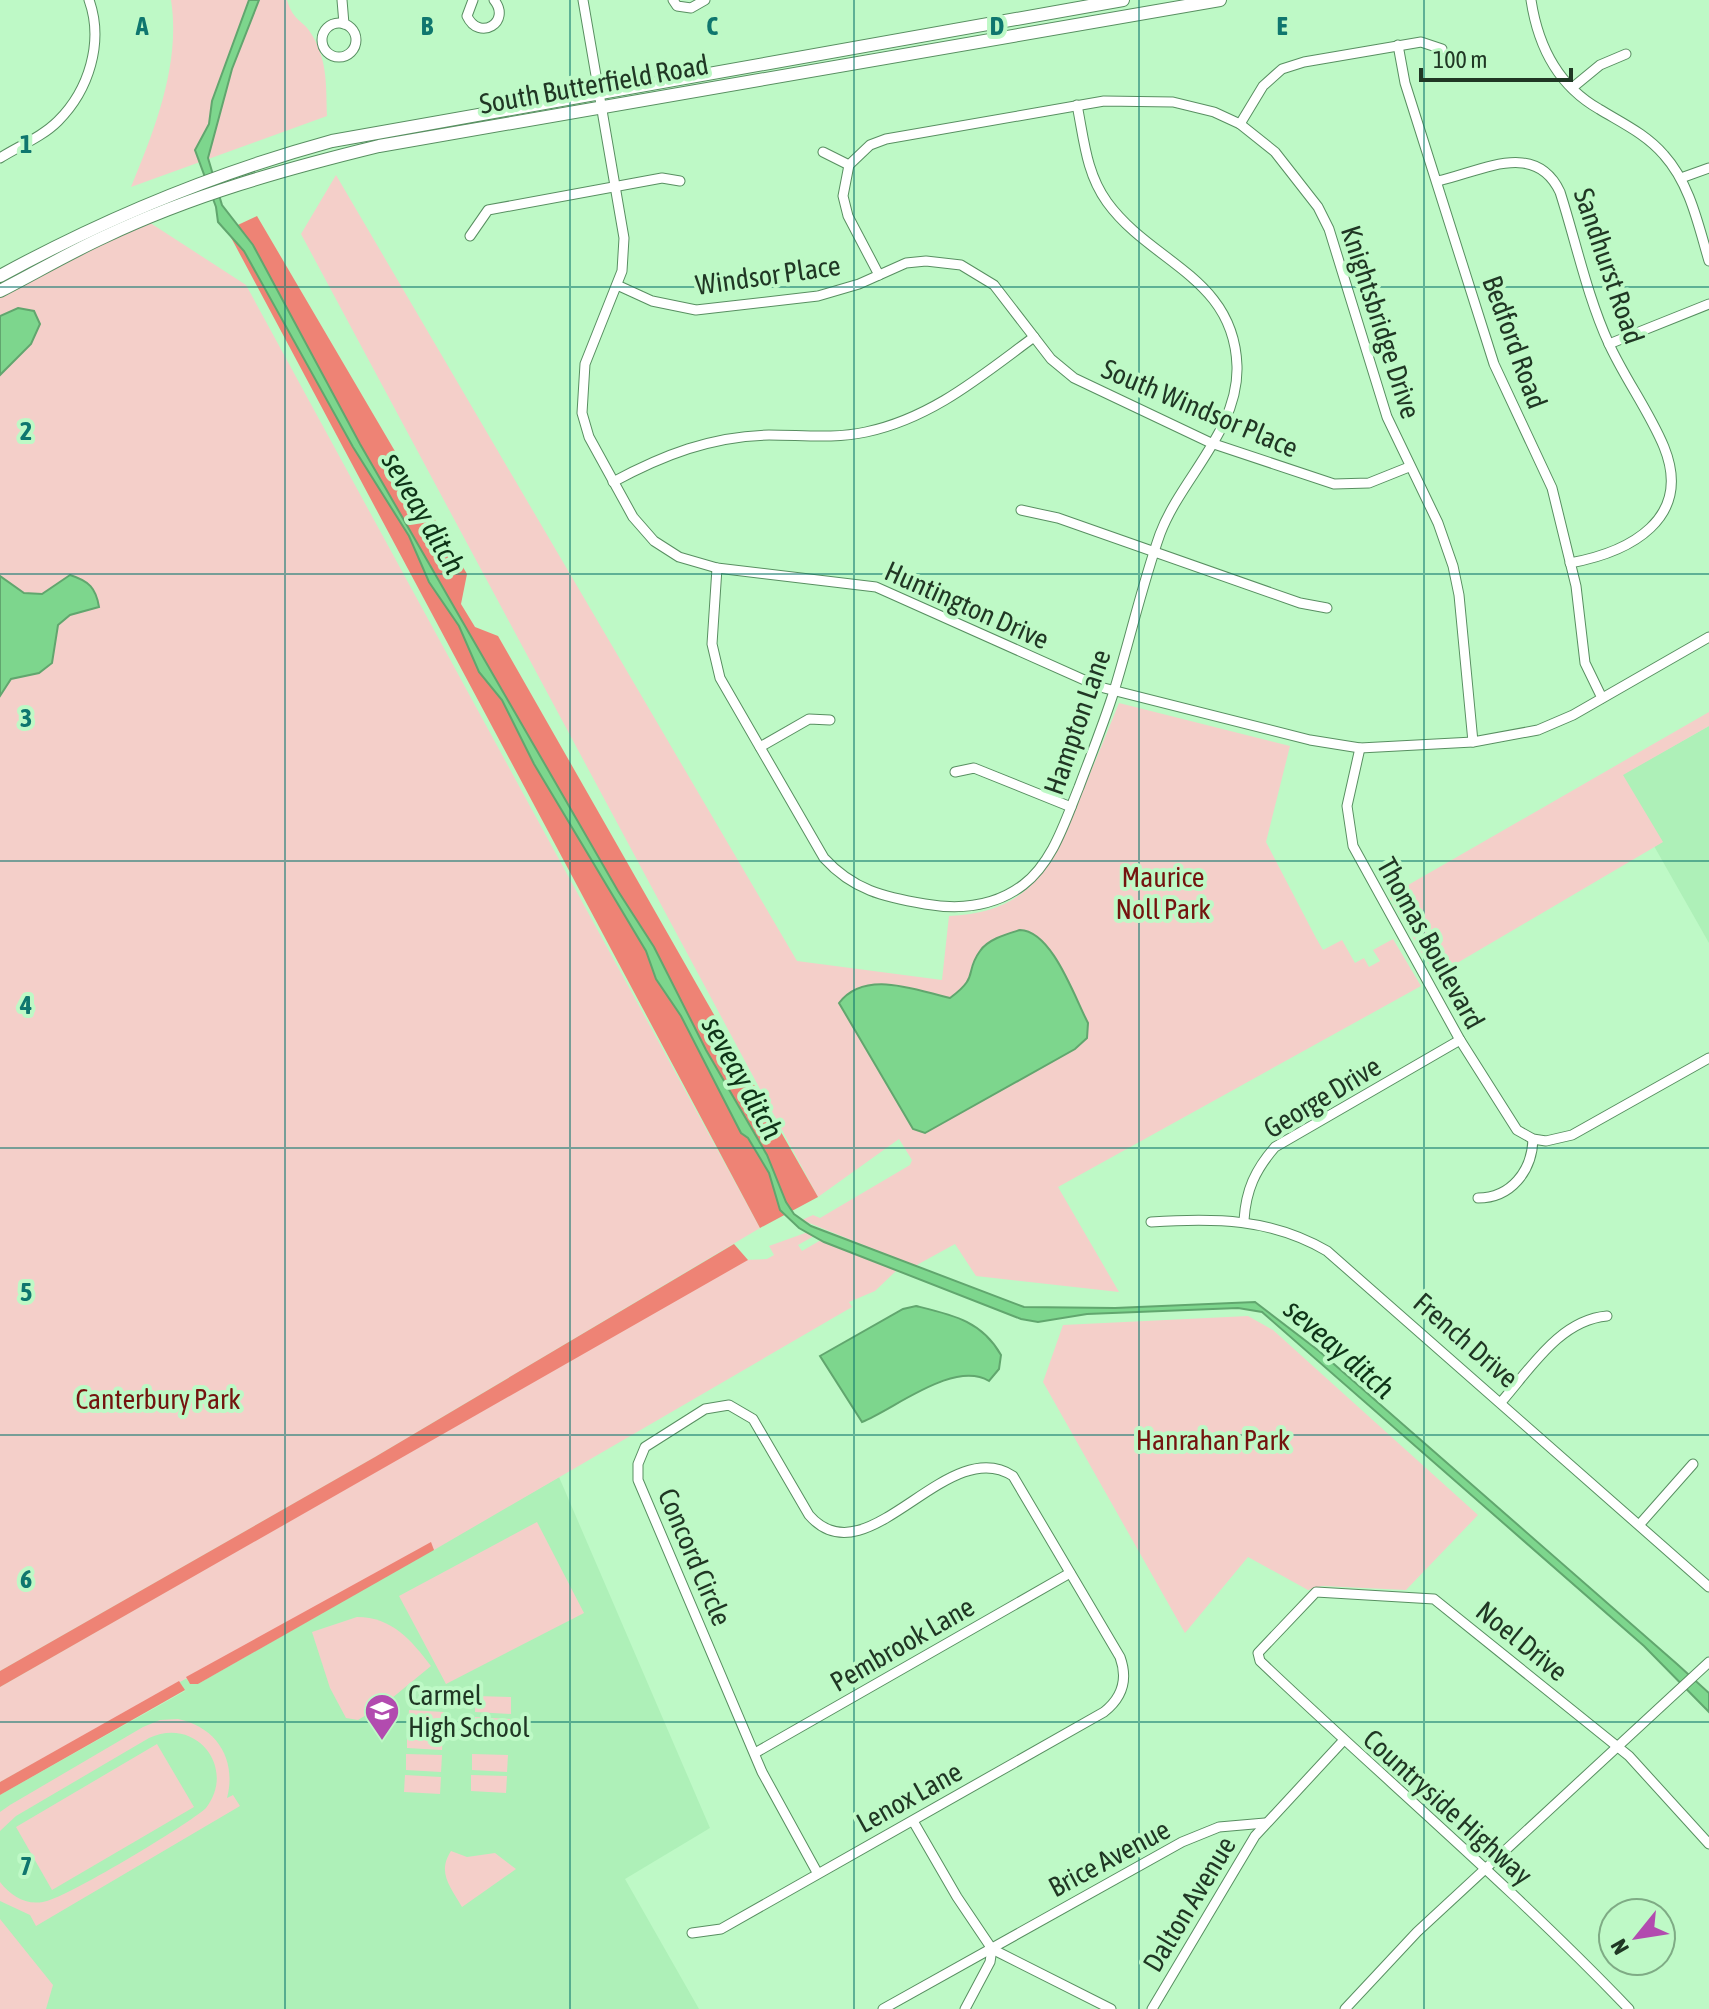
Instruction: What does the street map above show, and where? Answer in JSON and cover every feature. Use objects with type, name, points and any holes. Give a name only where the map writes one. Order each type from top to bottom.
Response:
[{"type":"main road","name":"South Butterfield Road","points":[[0,291],[206,188],[217,177],[338,140],[1123,0]]},
{"type":"main road","name":"South Butterfield Road","points":[[0,276],[84,230],[206,188],[221,190],[289,167],[379,146],[1220,0]]},
{"type":"street","points":[[0,158],[47,131],[76,98],[92,59],[96,32],[89,0]]},
{"type":"street","points":[[342,0],[344,24]]},
{"type":"street","points":[[473,0],[467,16],[473,26],[483,30],[493,27],[500,18],[499,7],[494,0]]},
{"type":"street","name":"Huntington Drive","points":[[583,0],[624,238],[617,285],[585,364],[581,393],[589,437],[633,517],[654,541],[679,557],[717,568],[876,587],[1114,691],[1310,740],[1360,748],[1473,742],[1538,730],[1602,698],[1709,637]]},
{"type":"street","points":[[673,0],[680,8],[699,5],[705,0]]},
{"type":"street","points":[[1531,0],[1535,26],[1545,53],[1572,88],[1648,139],[1681,178],[1709,261]]},
{"type":"street","points":[[1240,124],[1263,86],[1282,69],[1421,42],[1442,49]]},
{"type":"street","name":"Bedford Road","points":[[1398,45],[1405,83],[1494,364],[1548,477],[1570,563],[1585,663],[1602,698]]},
{"type":"street","points":[[1572,88],[1600,65],[1626,54]]},
{"type":"street","name":"Knightsbridge Drive","points":[[849,165],[870,145],[886,139],[1077,105],[1127,100],[1173,102],[1214,112],[1240,124],[1275,152],[1318,207],[1329,229],[1387,417],[1438,523],[1453,566],[1459,595],[1473,742]]},
{"type":"street","name":"Hampton Lane","points":[[717,568],[711,624],[713,658],[720,678],[824,858],[852,883],[884,897],[959,908],[1000,899],[1023,885],[1047,859],[1071,807],[1114,691],[1154,552],[1169,514],[1229,412],[1236,384],[1236,354],[1225,317],[1203,285],[1127,226],[1109,204],[1088,165],[1077,105]]},
{"type":"street","points":[[823,152],[849,165],[844,185],[846,208],[879,275]]},
{"type":"street","name":"Sandhurst Road","points":[[1438,181],[1512,161],[1532,163],[1549,174],[1560,192],[1609,344],[1664,446],[1671,468],[1671,491],[1661,518],[1637,539],[1611,553],[1570,563]]},
{"type":"street","points":[[1681,178],[1709,168]]},
{"type":"street","points":[[470,236],[488,210],[662,178],[680,181]]},
{"type":"street","name":"South Windsor Place","points":[[879,275],[906,263],[926,261],[970,268],[994,285],[1051,359],[1074,378],[1211,443],[1334,484],[1369,483],[1409,467]]},
{"type":"street","name":"Windsor Place","points":[[617,285],[652,301],[696,310],[818,296],[879,275]]},
{"type":"street","points":[[1609,344],[1709,304]]},
{"type":"street","points":[[613,482],[674,453],[717,440],[768,435],[834,436],[892,425],[934,408],[1034,337]]},
{"type":"street","points":[[1021,510],[1058,518],[1300,603],[1327,608]]},
{"type":"street","points":[[760,747],[805,721],[830,720]]},
{"type":"street","name":"Thomas Boulevard","points":[[1360,748],[1347,806],[1353,846],[1460,1040],[1507,1118],[1533,1139]]},
{"type":"street","points":[[955,772],[974,768],[1071,807]]},
{"type":"street","name":"George Drive","points":[[1244,1220],[1249,1186],[1261,1163],[1275,1147],[1460,1040]]},
{"type":"street","points":[[1478,1198],[1496,1196],[1520,1179],[1528,1166],[1533,1139],[1572,1135],[1709,1058]]},
{"type":"street","name":"French Drive","points":[[1151,1222],[1244,1220],[1286,1230],[1327,1251],[1502,1401],[1709,1587]]},
{"type":"street","points":[[1502,1401],[1562,1333],[1589,1317],[1607,1316]]},
{"type":"street","name":"Concord Circle","points":[[818,1874],[755,1753],[638,1480],[638,1464],[645,1447],[677,1424],[720,1404],[747,1414],[761,1431],[809,1515],[822,1528],[838,1534],[860,1531],[969,1469],[981,1466],[1004,1470],[1022,1487],[1120,1657],[1124,1673]]},
{"type":"street","points":[[1640,1524],[1693,1464]]},
{"type":"street","name":"Pembrook Lane","points":[[755,1753],[1070,1573]]},
{"type":"street","name":"Noel Drive","points":[[1272,1636],[1316,1592],[1430,1598],[1616,1747],[1709,1844]]},
{"type":"street","name":"Countryside Highway","points":[[1272,1636],[1258,1653],[1260,1661],[1629,2009]]},
{"type":"street","points":[[1345,2009],[1417,1932],[1709,1662]]},
{"type":"street","name":"Lenox Lane","points":[[692,1933],[721,1929],[1104,1712],[1119,1697],[1124,1673]]},
{"type":"street","points":[[1265,1823],[1343,1741]]},
{"type":"street","points":[[913,1821],[992,1949],[1111,2009]]},
{"type":"street","name":"Brice Avenue","points":[[889,2008],[1182,1842],[1219,1827],[1265,1823]]},
{"type":"street","name":"Dalton Avenue","points":[[1152,2009],[1265,1823]]},
{"type":"street","points":[[965,2009],[990,1962],[992,1949]]},
{"type":"shaded area","points":[[249,0],[259,0],[232,69],[208,158],[222,205],[253,245],[360,444],[618,891],[654,947],[706,1050],[767,1155],[794,1214],[811,1226],[1024,1307],[1115,1308],[1255,1302],[1319,1351],[1677,1664],[1709,1693],[1709,1712],[1644,1646],[1262,1312],[1238,1308],[1087,1314],[1038,1322],[1021,1319],[824,1242],[799,1228],[780,1210],[769,1173],[748,1138],[741,1133],[681,1016],[656,979],[646,951],[534,764],[502,700],[479,672],[459,626],[429,582],[409,536],[353,447],[244,251],[218,222],[216,207],[195,150],[209,124],[212,101]]},
{"type":"shaded area","points":[[257,216],[467,574],[461,604],[475,627],[498,636],[818,1197],[760,1228],[227,230]]},
{"type":"shaded area","points":[[18,308],[34,311],[40,324],[31,344],[0,375],[0,316]]},
{"type":"shaded area","points":[[70,575],[90,586],[99,607],[70,615],[58,625],[52,663],[39,673],[11,679],[0,696],[0,576],[24,593],[42,594]]},
{"type":"shaded area","points":[[1709,726],[1709,943],[1654,846],[1662,842],[1622,775]]},
{"type":"shaded area","points":[[1020,930],[1032,933],[1042,941],[1061,967],[1088,1023],[1087,1038],[1075,1049],[925,1133],[913,1129],[839,1003],[850,993],[876,984],[906,987],[950,998],[965,984],[983,947]]},
{"type":"shaded area","points":[[734,1244],[748,1260],[0,1687],[0,1671],[375,1457]]},
{"type":"shaded area","points":[[916,1306],[954,1316],[976,1327],[1001,1355],[999,1369],[989,1381],[975,1376],[942,1381],[862,1422],[820,1356],[903,1309]]},
{"type":"shaded area","name":"Carmel High School","points":[[559,1477],[710,1828],[625,1879],[699,2009],[0,2009],[0,1795],[185,1691],[179,1681],[186,1678],[190,1684],[198,1684]]},
{"type":"shaded area","points":[[431,1542],[434,1550],[198,1684],[190,1684],[186,1677]]},
{"type":"shaded area","points":[[179,1681],[185,1690],[0,1795],[0,1782]]},
{"type":"green space","points":[[171,0],[287,0],[293,13],[312,35],[321,55],[327,116],[131,187],[157,119],[169,72],[173,24]]},
{"type":"green space","name":"Maurice Noll Park","points":[[336,175],[797,961],[942,980],[949,916],[977,913],[1000,906],[1019,896],[1034,882],[1059,846],[1119,703],[1290,746],[1266,842],[1316,938],[1323,950],[1342,940],[1355,963],[1364,958],[1369,967],[1380,961],[1373,950],[1393,939],[1421,986],[1058,1187],[1119,1292],[976,1276],[955,1244],[915,1266],[802,1220],[813,1215],[820,1218],[910,1165],[912,1160],[899,1139],[818,1197],[301,234]]},
{"type":"green space","name":"Canterbury Park","points":[[138,215],[246,285],[760,1228],[375,1457],[0,1671],[0,285],[65,249]]},
{"type":"green space","points":[[1709,712],[1709,726],[1623,775],[1663,842],[1435,976],[1389,896]]},
{"type":"green space","points":[[808,1232],[814,1236],[798,1245],[802,1251],[821,1240],[897,1270],[875,1291],[849,1302],[852,1307],[434,1550],[430,1543],[0,1782],[0,1687],[744,1260],[767,1259],[774,1255],[769,1246]]},
{"type":"green space","name":"Hanrahan Park","points":[[1248,1316],[1273,1330],[1478,1515],[1406,1590],[1322,1586],[1308,1590],[1248,1557],[1185,1633],[1043,1382],[1063,1325]]},
{"type":"green space","points":[[537,1522],[584,1613],[446,1684],[399,1596]]},
{"type":"green space","points":[[357,1617],[391,1626],[416,1647],[431,1666],[386,1703],[358,1720],[346,1718],[330,1688],[312,1632]]},
{"type":"green space","points":[[476,1696],[511,1697],[511,1714],[475,1712]]},
{"type":"green space","points":[[409,1710],[444,1712],[444,1728],[408,1726]]},
{"type":"green space","points":[[475,1717],[510,1719],[510,1735],[474,1734]]},
{"type":"green space","points":[[178,1719],[204,1729],[221,1747],[229,1771],[227,1798],[233,1795],[240,1806],[36,1926],[30,1915],[0,1901],[0,1882],[24,1901],[36,1903],[75,1889],[206,1808],[214,1793],[217,1777],[214,1762],[196,1740],[182,1734],[166,1733],[149,1738],[16,1816],[0,1831],[0,1812],[10,1805],[143,1727],[160,1720]]},
{"type":"green space","points":[[407,1732],[443,1734],[442,1750],[407,1748]]},
{"type":"green space","points":[[157,1744],[194,1807],[52,1890],[16,1827]]},
{"type":"green space","points":[[406,1754],[442,1755],[441,1772],[406,1770]]},
{"type":"green space","points":[[472,1754],[508,1755],[507,1772],[472,1770]]},
{"type":"green space","points":[[405,1775],[441,1777],[440,1794],[404,1792]]},
{"type":"green space","points":[[471,1775],[507,1776],[506,1793],[471,1791]]},
{"type":"green space","points":[[451,1851],[467,1857],[495,1853],[516,1869],[462,1907],[445,1873]]},
{"type":"green space","points":[[0,1919],[53,1985],[46,2009],[0,2009]]},
{"type":"place","name":"Carmel High School","points":[[382,1742]]},
{"type":"water label","name":"seveay ditch","points":[[423,513]]},
{"type":"water label","name":"seveay ditch","points":[[742,1078]]},
{"type":"water label","name":"seveay ditch","points":[[1339,1349]]}]
